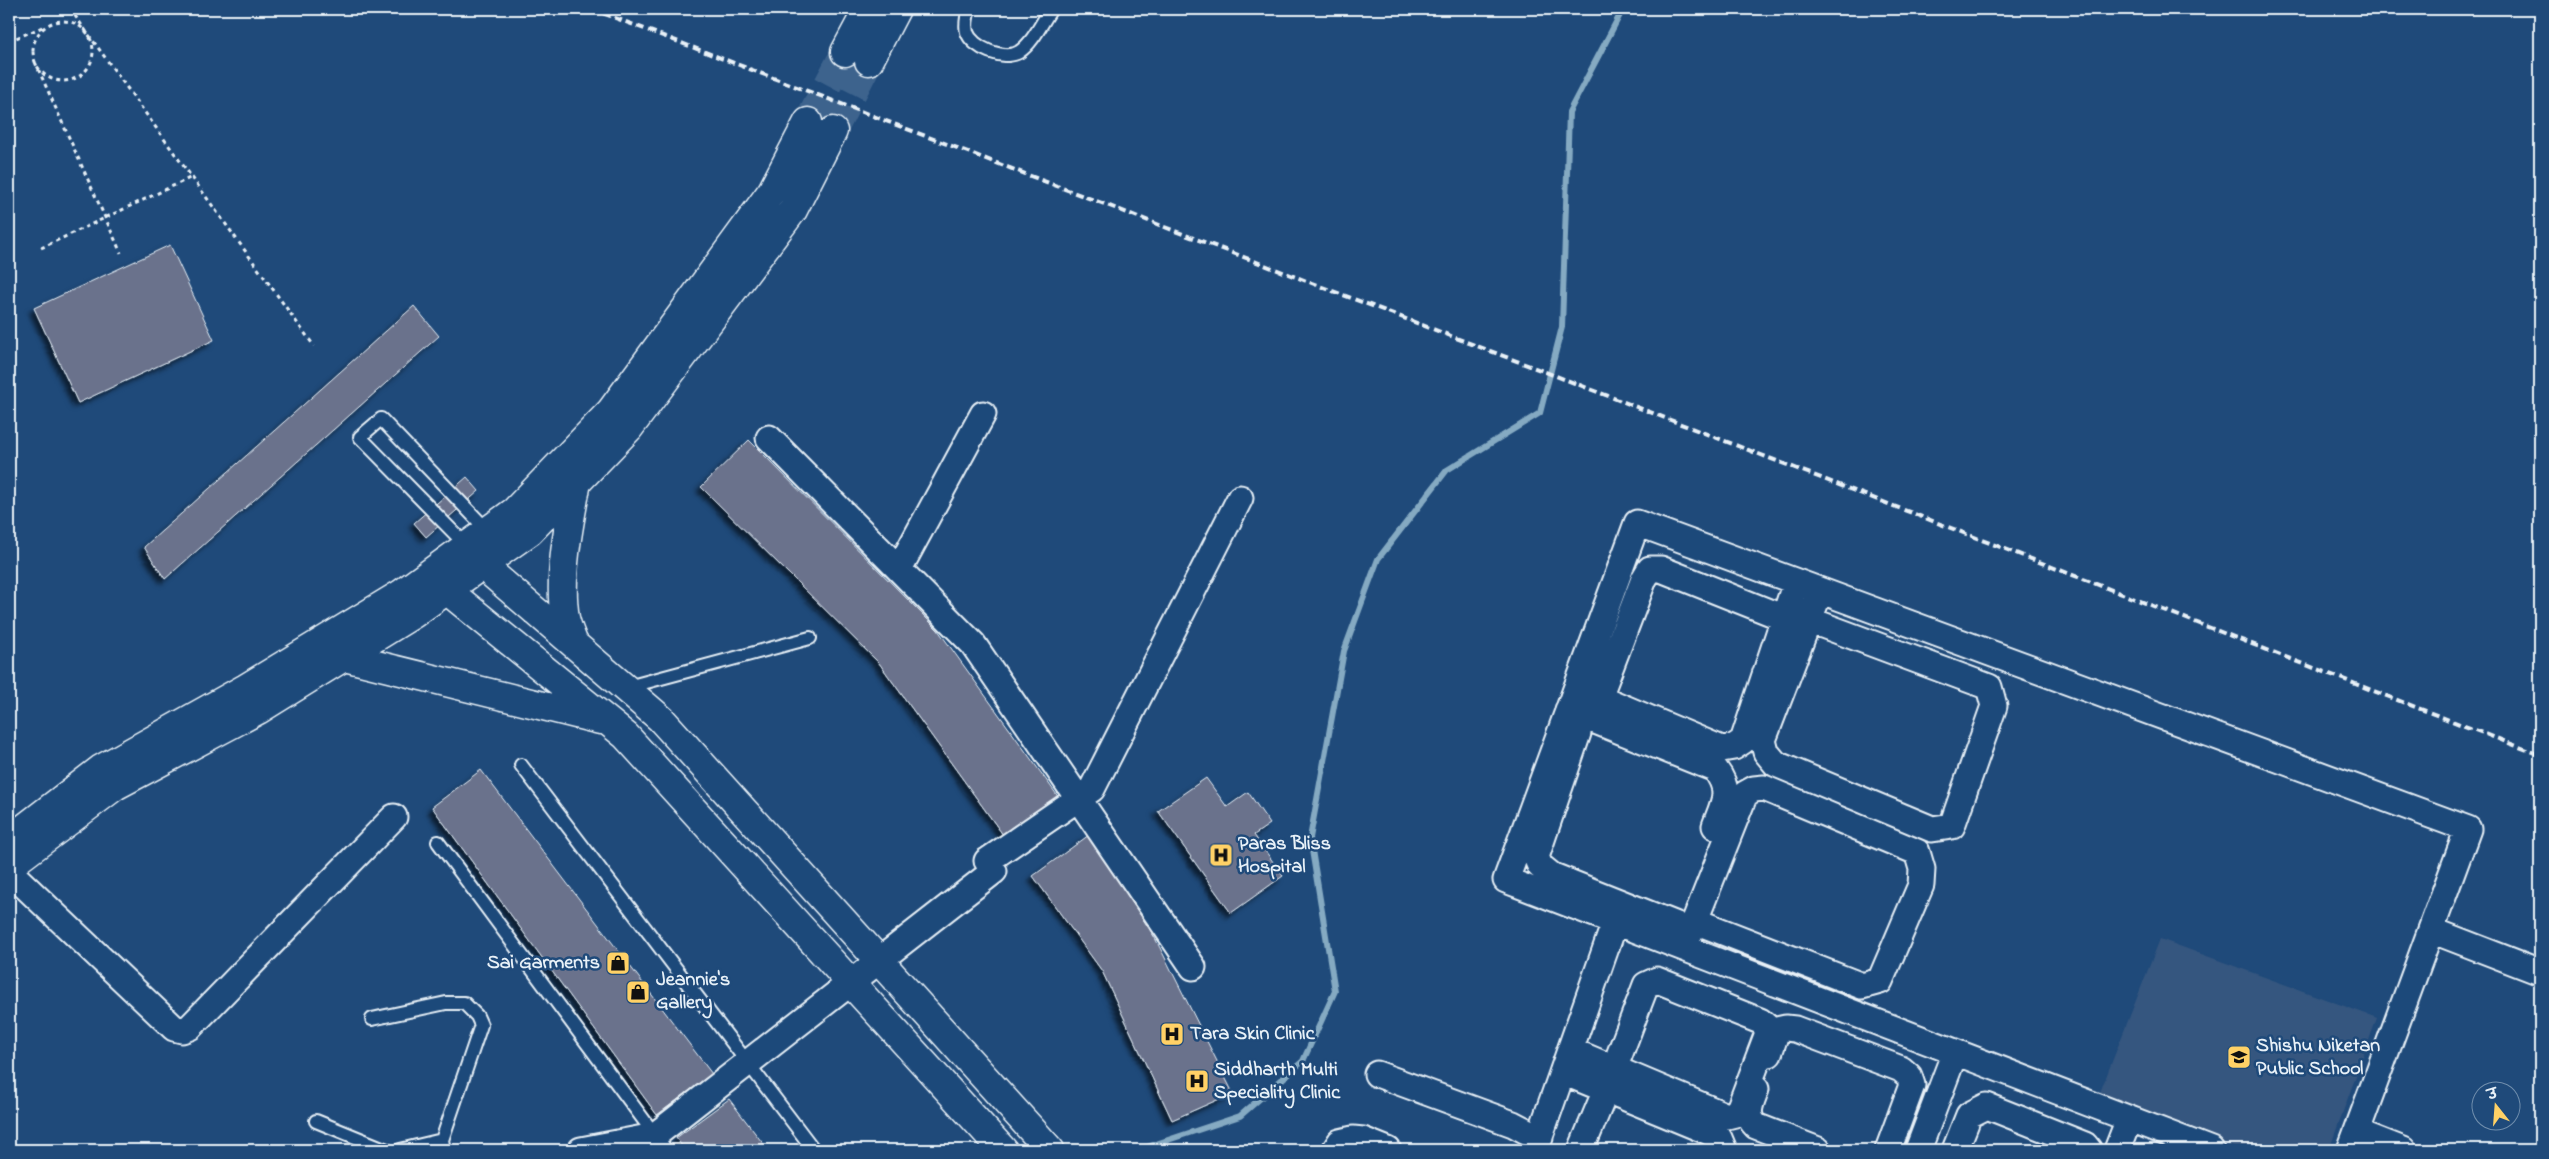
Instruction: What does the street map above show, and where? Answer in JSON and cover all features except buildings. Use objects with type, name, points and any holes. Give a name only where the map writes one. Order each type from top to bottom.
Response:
[{"type":"street","points":[[868,9],[857,57],[896,9]]},
{"type":"street","points":[[9,866],[115,786],[258,710],[413,614],[437,582],[471,553],[488,531],[515,511],[611,411],[821,127],[793,210],[629,428],[530,531],[471,553]]},
{"type":"street","points":[[899,570],[984,414]]},
{"type":"street","points":[[769,438],[973,644],[1193,967]]},
{"type":"street","points":[[574,644],[565,619],[564,586],[571,514],[577,482]]},
{"type":"street","points":[[581,1150],[660,1143],[749,1063],[880,962],[991,866],[1092,789],[1240,498]]},
{"type":"street","points":[[2211,1150],[1954,1052],[1681,934],[1551,875],[1540,866],[1536,857],[1637,523],[2468,829],[2354,1141],[2403,1150]]},
{"type":"street","points":[[471,553],[661,719],[1050,1150]]},
{"type":"street","points":[[1681,934],[1745,794],[1754,789],[1764,788],[1917,852],[1922,869],[1921,885],[1880,981],[1862,986],[1681,934],[1615,922],[1506,880],[1582,703],[1650,569],[1661,569],[1784,618]]},
{"type":"street","points":[[437,582],[626,736],[1003,1150]]},
{"type":"street","points":[[9,840],[101,769],[246,688],[401,594],[437,582]]},
{"type":"street","points":[[1582,703],[1722,749],[1734,747],[1743,741],[1796,582]]},
{"type":"street","points":[[1809,620],[1989,687],[1994,706],[1952,826],[1932,829],[1776,764],[1766,752],[1763,740],[1820,591]]},
{"type":"street","points":[[344,657],[609,722]]},
{"type":"street","points":[[1582,703],[1715,769],[1724,781],[1726,797],[1681,934]]},
{"type":"street","points":[[9,871],[174,1028],[182,1030],[190,1027],[394,817]]},
{"type":"street","points":[[1377,1074],[1513,1124],[1537,1144],[1615,922]]},
{"type":"street","points":[[2431,930],[2540,972]]},
{"type":"street","points":[[1566,1061],[1610,1079],[1727,1116],[1734,1114],[1740,1107],[1768,1034],[1766,1026],[1760,1021],[1657,980],[1646,985],[1610,1079],[1581,1150]]},
{"type":"street","points":[[1818,1150],[1756,1126],[1750,1120],[1748,1111],[1777,1030],[1786,1028],[1796,1029],[1901,1069],[1909,1076],[1912,1085],[1888,1150]]},
{"type":"street","points":[[1918,1150],[1954,1052]]},
{"type":"street","points":[[1610,1079],[1719,1138],[1724,1150]]},
{"type":"street","points":[[1955,1150],[1969,1115],[1988,1106],[2085,1145],[2089,1150]]},
{"type":"street","points":[[2117,1150],[2129,1119]]},
{"type":"street","points":[[1335,1150],[1340,1142],[1354,1139],[1388,1150]]},
{"type":"lane","points":[[969,9],[966,30],[970,38],[994,54],[1008,55],[1017,53],[1025,47],[1051,9]]},
{"type":"lane","points":[[471,553],[360,436],[381,419],[488,531]]},
{"type":"lane","points":[[624,688],[810,638]]},
{"type":"lane","points":[[520,765],[814,1150]]},
{"type":"lane","points":[[438,842],[660,1143]]},
{"type":"lane","points":[[372,1019],[446,1003],[464,1004],[477,1016],[481,1025],[443,1145],[400,1150]]},
{"type":"lane","points":[[316,1121],[387,1150]]},
{"type":"path","points":[[70,9],[314,346]]},
{"type":"path","points":[[9,41],[53,23],[71,22],[87,33],[93,50],[92,59],[82,74],[74,79],[65,81],[47,76],[35,62]]},
{"type":"path","points":[[53,23],[38,35],[33,53],[35,62],[121,253]]},
{"type":"path","points":[[41,248],[192,177]]},
{"type":"shaded area","name":"Shishu Niketan Public School","points":[[2160,939],[2377,1018],[2329,1150],[2241,1150],[2099,1095]]},
{"type":"waterway","points":[[1138,1150],[1240,1116],[1303,1061],[1335,991],[1310,838],[1344,651],[1378,559],[1447,470],[1540,413],[1562,327],[1569,112],[1623,9]]},
{"type":"tunnel","points":[[808,122],[845,52]]},
{"type":"tunnel","points":[[833,131],[869,61]]},
{"type":"railway","points":[[592,9],[1577,384],[2540,755]]},
{"type":"place","name":"Paras Bliss Hospital","points":[[1221,855]]},
{"type":"place","name":"Sai Garments","points":[[618,963]]},
{"type":"place","name":"Jeannie's Gallery","points":[[638,992]]},
{"type":"place","name":"Tara Skin Clinic","points":[[1172,1034]]},
{"type":"place","name":"Shishu Niketan Public School","points":[[2239,1057]]},
{"type":"place","name":"Siddharth Multi Speciality Clinic","points":[[1197,1081]]}]
